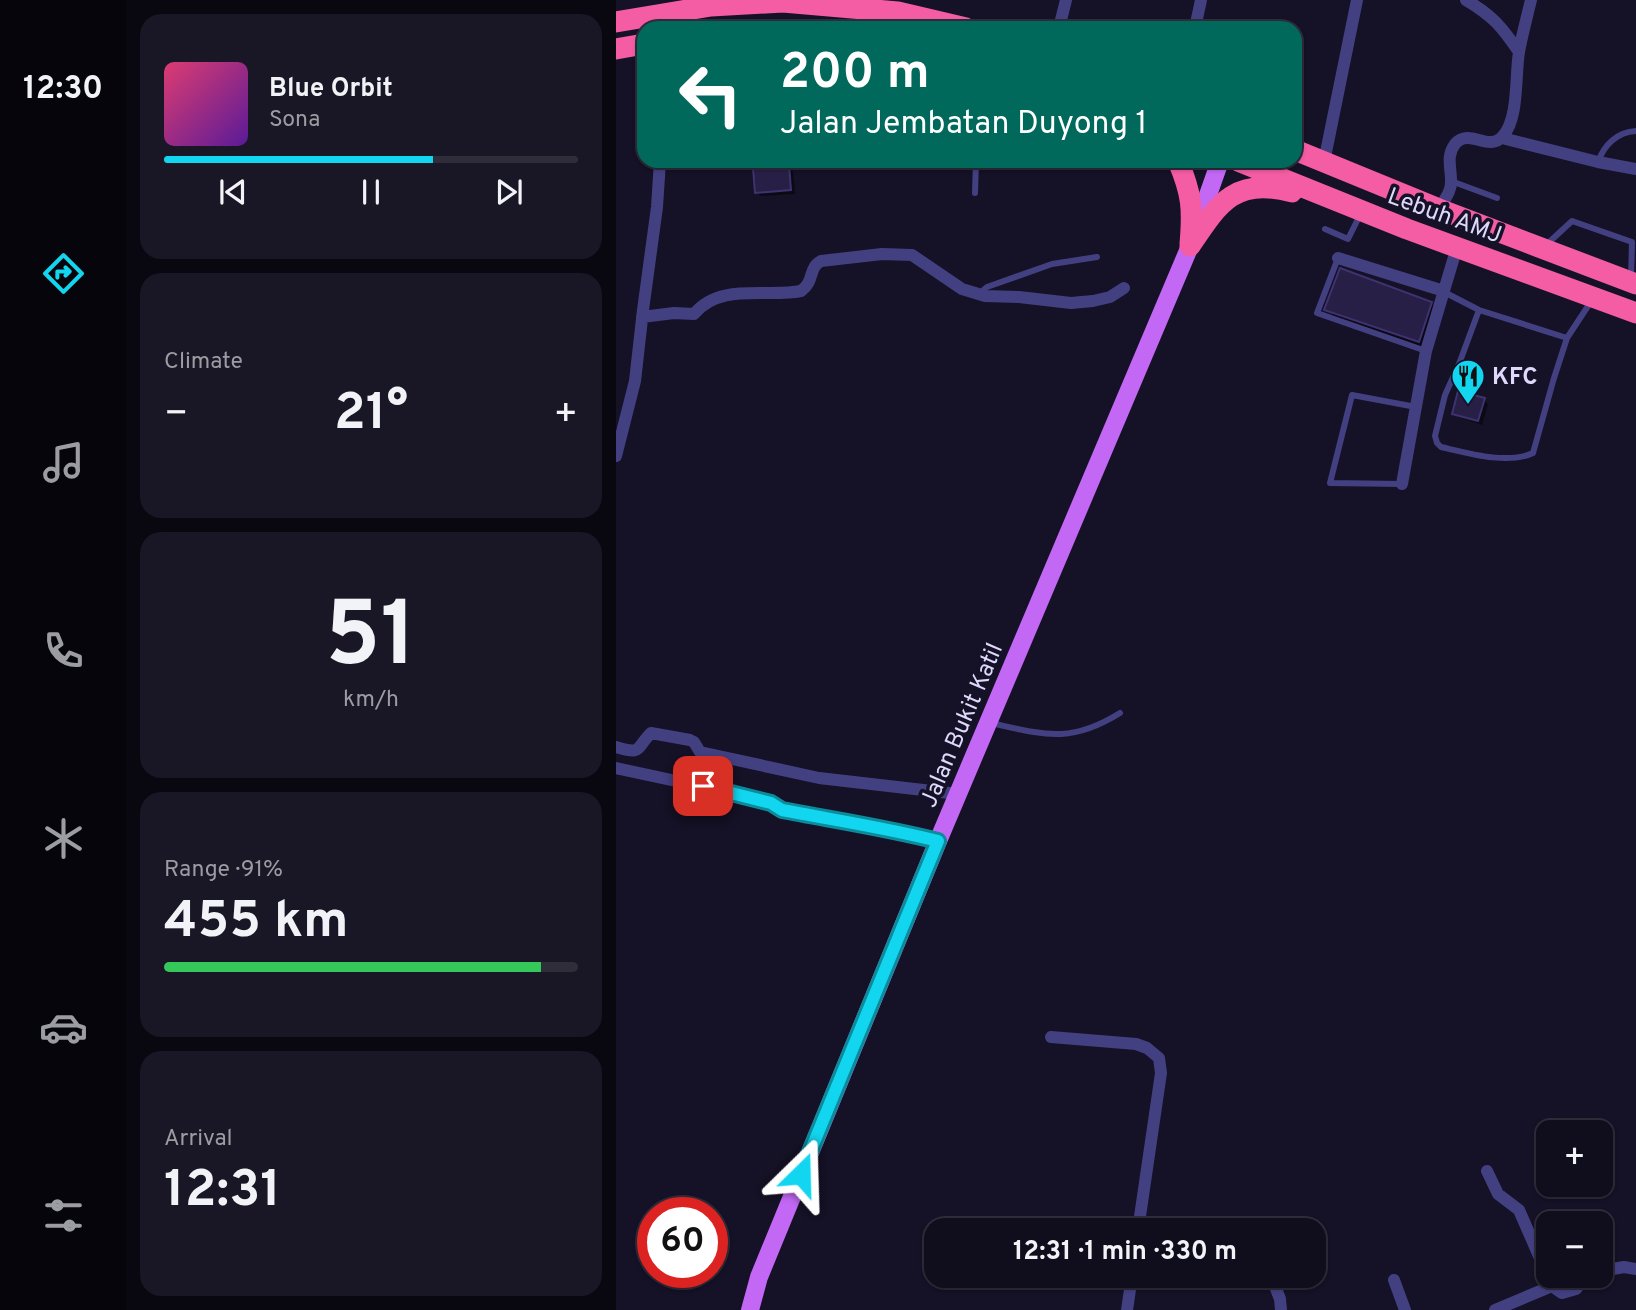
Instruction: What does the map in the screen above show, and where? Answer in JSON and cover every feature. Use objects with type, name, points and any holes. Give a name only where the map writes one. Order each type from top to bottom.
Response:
[{"type":"highway","points":[[616,22],[711,6],[781,1],[898,6],[944,21]]},
{"type":"highway","points":[[616,50],[637,46]]},
{"type":"highway","name":"Lebuh AMJ","points":[[1302,153],[1439,209],[1634,283]]},
{"type":"highway","points":[[1181,168],[1191,195],[1190,246]]},
{"type":"highway","name":"Lebuh AMJ","points":[[1255,168],[1362,212],[1636,313]]},
{"type":"highway","points":[[1190,246],[1219,205],[1234,193],[1250,188],[1282,189],[1362,212]]},
{"type":"main road","name":"Jalan Bukit Katil","points":[[751,1310],[759,1277],[938,841],[1190,246],[1218,168]]},
{"type":"street","points":[[1061,21],[1066,0]]},
{"type":"street","points":[[1196,21],[1201,0]]},
{"type":"street","points":[[1324,162],[1357,0]]},
{"type":"street","points":[[1466,0],[1497,21],[1519,52]]},
{"type":"street","points":[[1439,209],[1449,193],[1449,158],[1455,145],[1462,138],[1493,142],[1502,138],[1508,129],[1512,117],[1519,52],[1531,0]]},
{"type":"street","points":[[1502,138],[1636,169]]},
{"type":"street","points":[[616,456],[635,381],[660,168]]},
{"type":"street","points":[[1402,484],[1426,351],[1457,247]]},
{"type":"street","points":[[642,317],[674,313],[694,314],[700,307],[735,293],[801,291],[809,285],[816,263],[882,254],[912,255],[962,289],[978,295],[1071,303],[1093,302],[1110,297],[1124,288]]},
{"type":"street","points":[[1338,258],[1444,291]]},
{"type":"street","points":[[616,747],[634,751],[640,749],[651,733],[690,740],[700,752],[819,778],[958,794]]},
{"type":"street","points":[[616,768],[746,796],[771,803],[782,810],[938,841]]},
{"type":"street","points":[[1051,1037],[1136,1044],[1147,1048],[1159,1058],[1161,1073],[1140,1218]]},
{"type":"street","points":[[1487,1171],[1498,1194],[1519,1210],[1536,1249]]},
{"type":"street","points":[[1613,1269],[1636,1269]]},
{"type":"street","points":[[1394,1280],[1405,1310]]},
{"type":"street","points":[[1127,1310],[1130,1288]]},
{"type":"street","points":[[1276,1288],[1281,1310]]},
{"type":"street","points":[[1495,1310],[1547,1288]]},
{"type":"street","points":[[1555,1288],[1562,1293],[1577,1288]]},
{"type":"lane","points":[[1598,162],[1604,149],[1617,137],[1636,131]]},
{"type":"lane","points":[[975,193],[976,168]]},
{"type":"lane","points":[[1451,181],[1497,198]]},
{"type":"lane","points":[[1325,229],[1348,239],[1362,212]]},
{"type":"lane","points":[[1542,248],[1572,221],[1632,242],[1634,283]]},
{"type":"lane","points":[[978,295],[987,287],[1052,264],[1097,257]]},
{"type":"lane","points":[[1338,258],[1317,313],[1426,351]]},
{"type":"lane","points":[[1444,291],[1479,310],[1567,338]]},
{"type":"lane","points":[[1479,310],[1446,396],[1435,436],[1441,447],[1518,458],[1533,453],[1567,338],[1593,298]]},
{"type":"lane","points":[[1402,484],[1330,483],[1352,395],[1416,407]]},
{"type":"lane","points":[[988,723],[1034,733],[1072,734],[1088,730],[1120,713]]},
{"type":"building","points":[[753,168],[789,168],[791,190],[755,193]]},
{"type":"building","points":[[1340,268],[1432,302],[1419,342],[1324,310]]},
{"type":"building","name":"KFC","points":[[1458,391],[1485,398],[1478,421],[1452,414]]},
{"type":"place","name":"KFC","points":[[1468,406]]},
{"type":"route","points":[[703,786],[771,803],[782,810],[938,841],[801,1174]]}]
